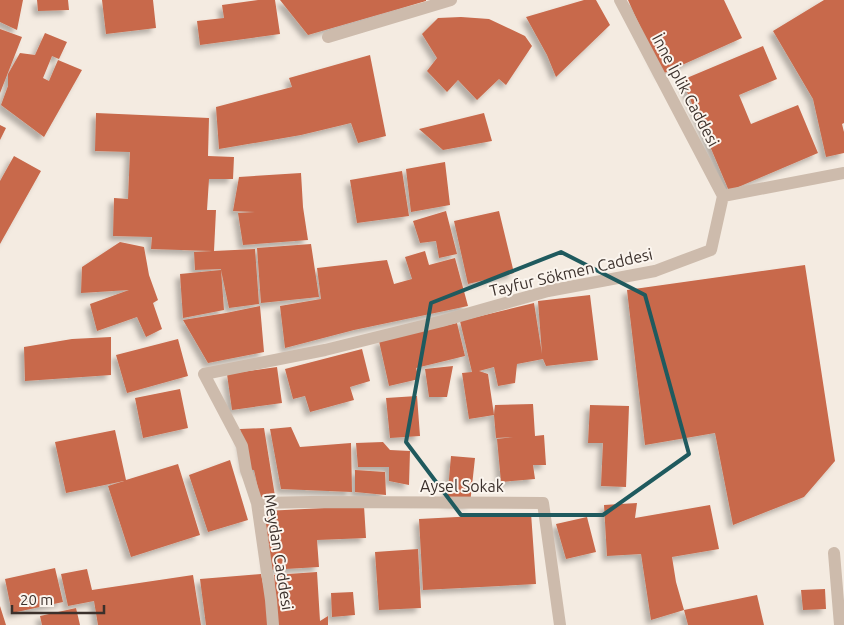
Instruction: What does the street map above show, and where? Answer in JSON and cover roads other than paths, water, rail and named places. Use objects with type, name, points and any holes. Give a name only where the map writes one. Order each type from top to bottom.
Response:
[{"type":"street","points":[[328,37],[451,0]]},
{"type":"street","name":"İnne İplik Caddesi","points":[[620,0],[723,196]]},
{"type":"street","points":[[723,196],[844,173]]},
{"type":"street","name":"Tayfur Sökmen Caddesi","points":[[204,374],[325,350],[548,291],[655,271],[711,250],[723,196]]},
{"type":"street","name":"Meydan Caddesi","points":[[204,374],[242,446],[246,470],[257,503],[273,625]]},
{"type":"street","name":"Aysel Sokak","points":[[257,503],[543,503],[560,625]]},
{"type":"street","points":[[834,553],[840,625]]}]
